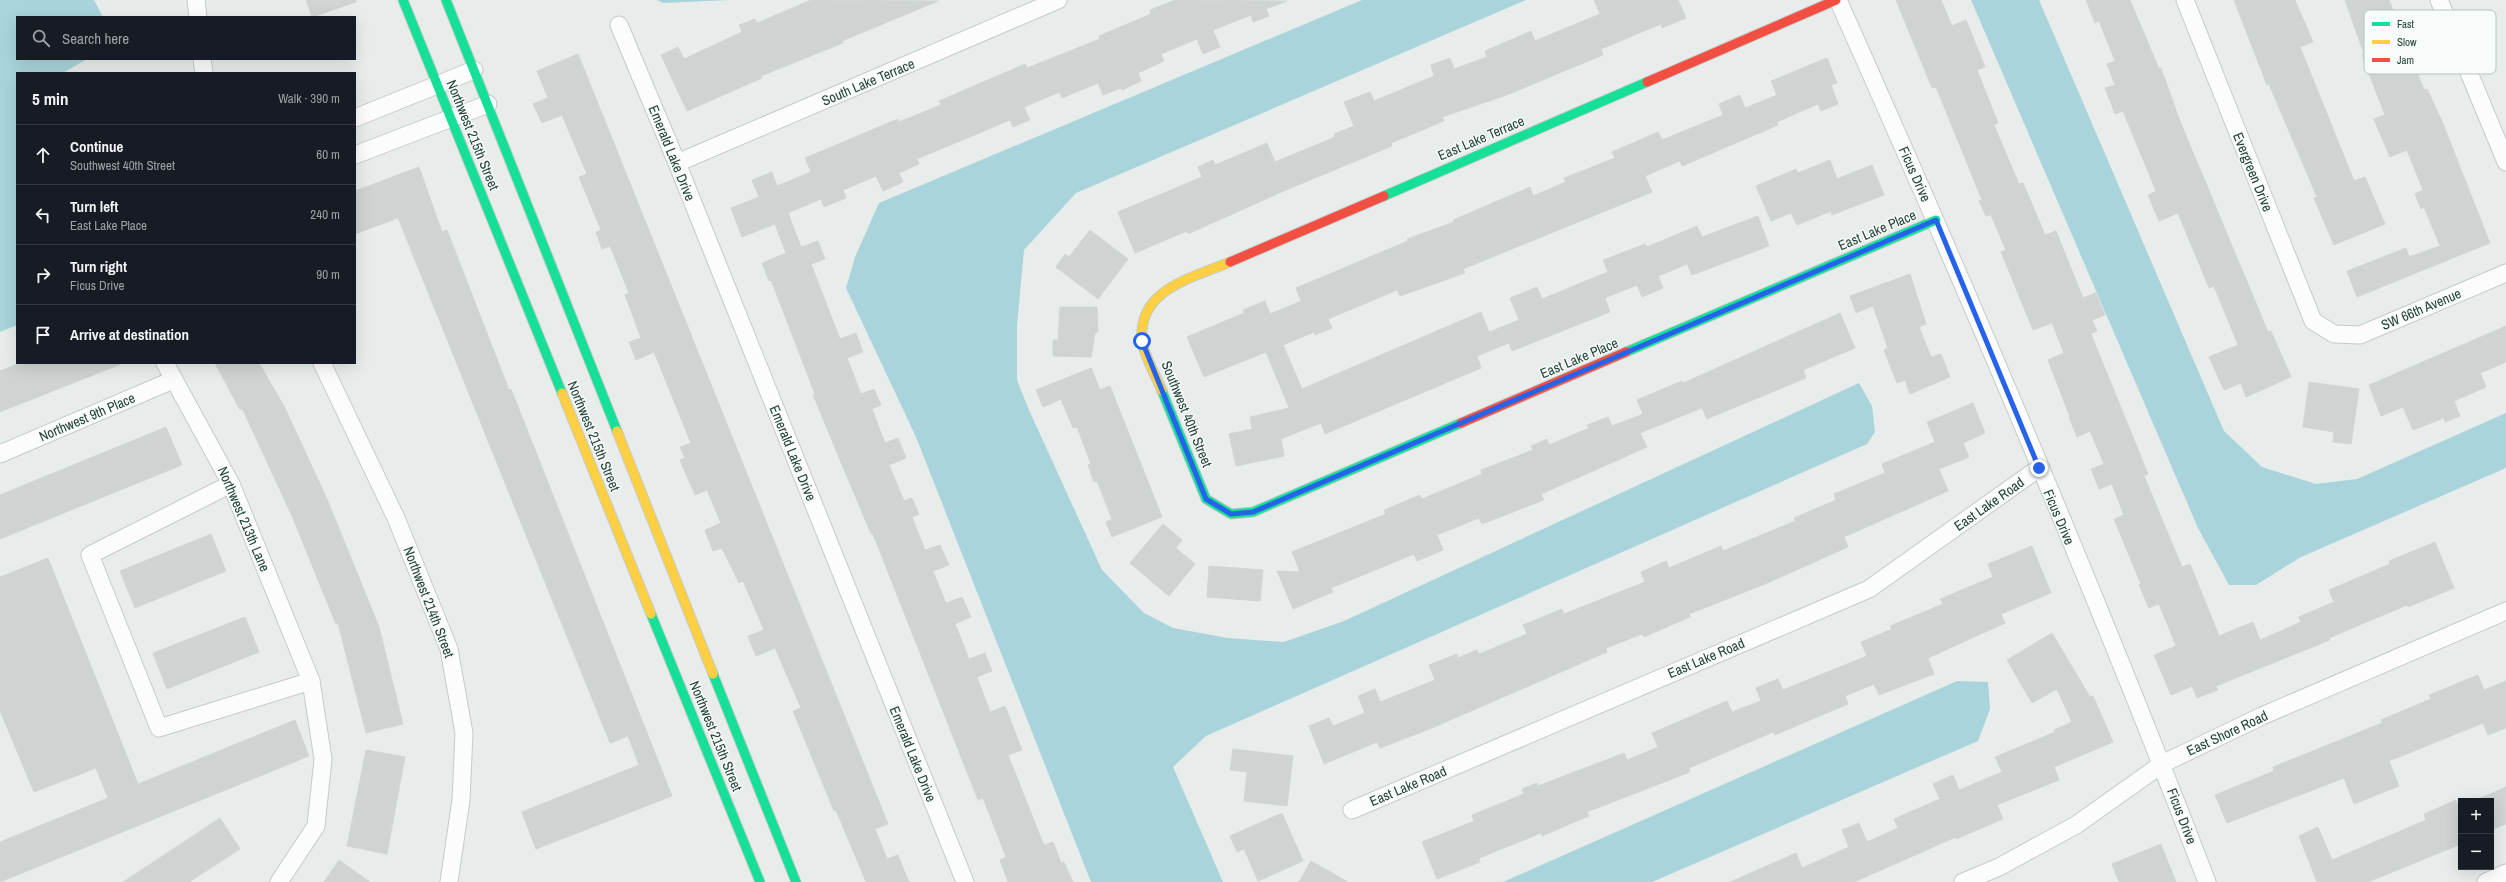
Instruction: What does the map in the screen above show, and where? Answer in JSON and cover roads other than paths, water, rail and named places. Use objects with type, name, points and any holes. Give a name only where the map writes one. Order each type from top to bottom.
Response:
[{"type":"main road","name":"Northwest 215th Street","points":[[403,0],[760,882]]},
{"type":"main road","name":"Northwest 215th Street","points":[[446,0],[796,882]]},
{"type":"main road","name":"East Lake Terrace","points":[[1145,312],[1163,291],[1837,0]]},
{"type":"main road","name":"East Lake Place","points":[[1231,514],[1253,512],[1936,220]]},
{"type":"main road","name":"Southwest 40th Street","points":[[1145,312],[1142,341],[1206,499],[1231,514]]},
{"type":"street","points":[[196,0],[198,16]]},
{"type":"street","name":"South Lake Terrace","points":[[677,163],[1058,0]]},
{"type":"street","name":"Ficus Drive","points":[[1837,0],[1936,220],[2162,764],[2207,882]]},
{"type":"street","name":"Evergreen Drive","points":[[2185,0],[2313,321],[2334,334]]},
{"type":"street","points":[[2439,0],[2443,10]]},
{"type":"street","name":"Emerald Lake Drive","points":[[619,25],[677,163],[964,882]]},
{"type":"street","points":[[202,60],[204,72]]},
{"type":"street","points":[[356,118],[474,70]]},
{"type":"street","points":[[2470,74],[2506,162]]},
{"type":"street","points":[[356,155],[450,117],[488,104]]},
{"type":"street","name":"SW 66th Avenue","points":[[2334,334],[2360,335],[2506,273]]},
{"type":"street","name":"Northwest 213th Lane","points":[[165,364],[231,484],[311,681],[323,759],[316,826],[279,882]]},
{"type":"street","name":"Northwest 214th Street","points":[[322,364],[396,518],[449,649],[464,732],[461,800],[449,882]]},
{"type":"street","name":"Northwest 9th Place","points":[[0,454],[173,380]]},
{"type":"street","name":"East Lake Road","points":[[1352,810],[1869,589],[2039,468]]},
{"type":"street","points":[[231,484],[90,555],[159,728],[311,681]]},
{"type":"street","name":"East Shore Road","points":[[1963,882],[1999,867],[2076,825],[2162,764],[2262,716],[2506,611]]},
{"type":"street","points":[[2486,882],[2506,873]]},
{"type":"water","points":[[0,0],[94,0],[102,16],[16,16],[16,60],[85,60],[65,72],[16,72],[16,325],[0,332]]},
{"type":"water","points":[[657,0],[730,0],[663,3]]},
{"type":"water","points":[[1362,0],[1526,0],[1076,193],[1024,250],[1017,326],[1017,380],[1029,410],[1102,570],[1144,613],[1173,628],[1228,638],[1284,642],[1344,621],[1859,383],[1872,406],[1875,432],[1867,444],[1206,736],[1173,767],[1223,882],[1091,882],[916,437],[846,288],[855,257],[879,203]]},
{"type":"water","points":[[1971,0],[2039,0],[2224,431],[2262,467],[2316,484],[2357,479],[2506,413],[2506,468],[2301,557],[2256,585],[2229,585],[2198,528]]},
{"type":"water","points":[[1957,681],[1988,682],[1990,709],[1978,741],[1652,882],[1503,882]]}]
